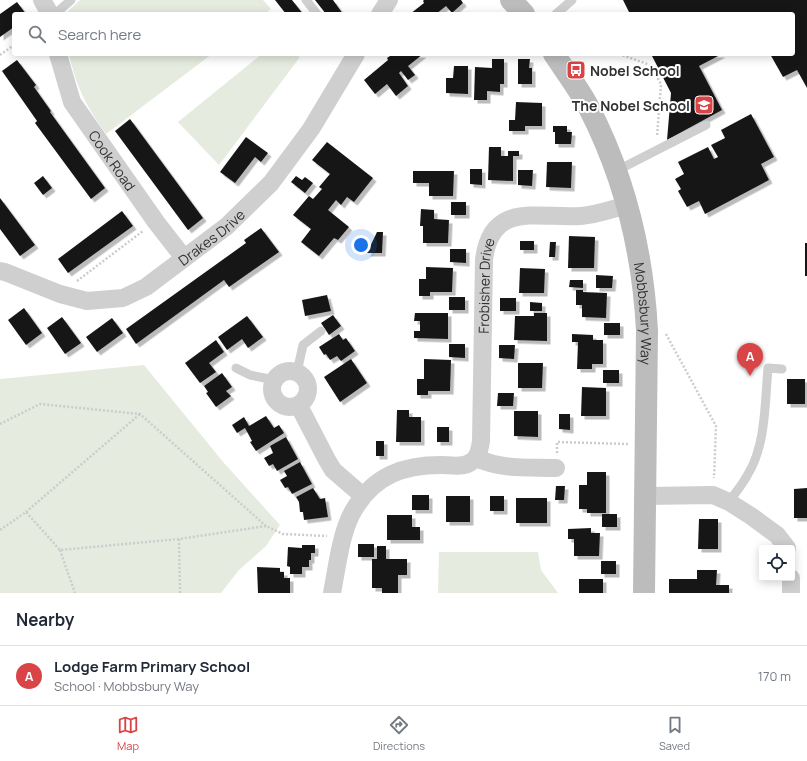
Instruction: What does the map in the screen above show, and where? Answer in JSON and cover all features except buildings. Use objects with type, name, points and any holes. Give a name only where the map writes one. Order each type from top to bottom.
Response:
[{"type":"street","points":[[42,0],[49,12]]},
{"type":"street","points":[[381,12],[389,0]]},
{"type":"street","points":[[511,0],[522,12]]},
{"type":"street","name":"Cook Road","points":[[59,56],[72,102],[156,222],[184,258]]},
{"type":"street","name":"Drakes Drive","points":[[0,271],[60,294],[87,301],[123,298],[146,287],[227,226],[271,183],[311,129],[353,56]]},
{"type":"street","name":"Mobbsbury Way","points":[[555,56],[589,108],[604,141],[628,205],[640,257],[646,301],[647,331],[647,438],[644,593]]},
{"type":"street","name":"Frobisher Drive","points":[[476,458],[481,441],[484,260],[485,248],[492,233],[504,222],[520,216],[579,216],[628,205]]},
{"type":"street","points":[[284,372],[297,372],[306,380],[308,391],[307,397],[299,406],[287,408],[281,406],[273,398],[271,392],[274,380],[278,375],[284,372]]},
{"type":"street","points":[[299,406],[333,470],[364,496]]},
{"type":"street","points":[[332,593],[350,516],[364,496],[382,479],[404,469],[425,465],[461,465],[471,462],[476,458],[489,464],[504,467],[556,468]]},
{"type":"street","points":[[646,496],[721,499],[751,516],[777,535],[785,545]]},
{"type":"street","points":[[791,581],[791,593]]},
{"type":"lane","points":[[57,12],[71,0]]},
{"type":"lane","points":[[306,0],[315,12]]},
{"type":"lane","points":[[558,12],[572,0]]},
{"type":"lane","points":[[616,171],[706,124]]},
{"type":"lane","points":[[297,372],[303,345],[321,331]]},
{"type":"lane","points":[[236,368],[250,375],[274,380]]},
{"type":"lane","points":[[721,499],[749,474],[758,451],[762,430],[768,368],[782,369]]},
{"type":"path","points":[[0,56],[12,47]]},
{"type":"path","points":[[625,56],[650,65],[661,84],[656,151]]},
{"type":"path","points":[[60,294],[156,222]]},
{"type":"path","points":[[647,331],[665,331],[716,426],[721,499]]},
{"type":"path","points":[[0,424],[40,404],[140,414],[266,526],[284,534],[344,537]]},
{"type":"path","points":[[0,530],[26,512],[140,414]]},
{"type":"path","points":[[556,468],[557,442],[633,444],[647,438]]},
{"type":"path","points":[[26,512],[60,550],[75,593]]},
{"type":"path","points":[[60,550],[180,539],[266,526]]},
{"type":"path","points":[[180,539],[180,593]]},
{"type":"shaded area","points":[[80,0],[263,0],[271,9],[267,12],[67,12]]},
{"type":"shaded area","points":[[70,56],[209,56],[106,134],[93,115],[83,96]]},
{"type":"shaded area","points":[[260,56],[300,57],[219,165],[178,122]]},
{"type":"shaded area","points":[[144,365],[224,463],[280,525],[266,546],[239,570],[221,593],[0,593],[0,379]]},
{"type":"shaded area","points":[[439,552],[538,552],[541,570],[558,593],[438,593]]},
{"type":"place","name":"Nobel School","points":[[576,70]]},
{"type":"place","name":"The Nobel School","points":[[704,105]]},
{"type":"place","name":"Lodge Farm Primary School","points":[[750,376]]}]
